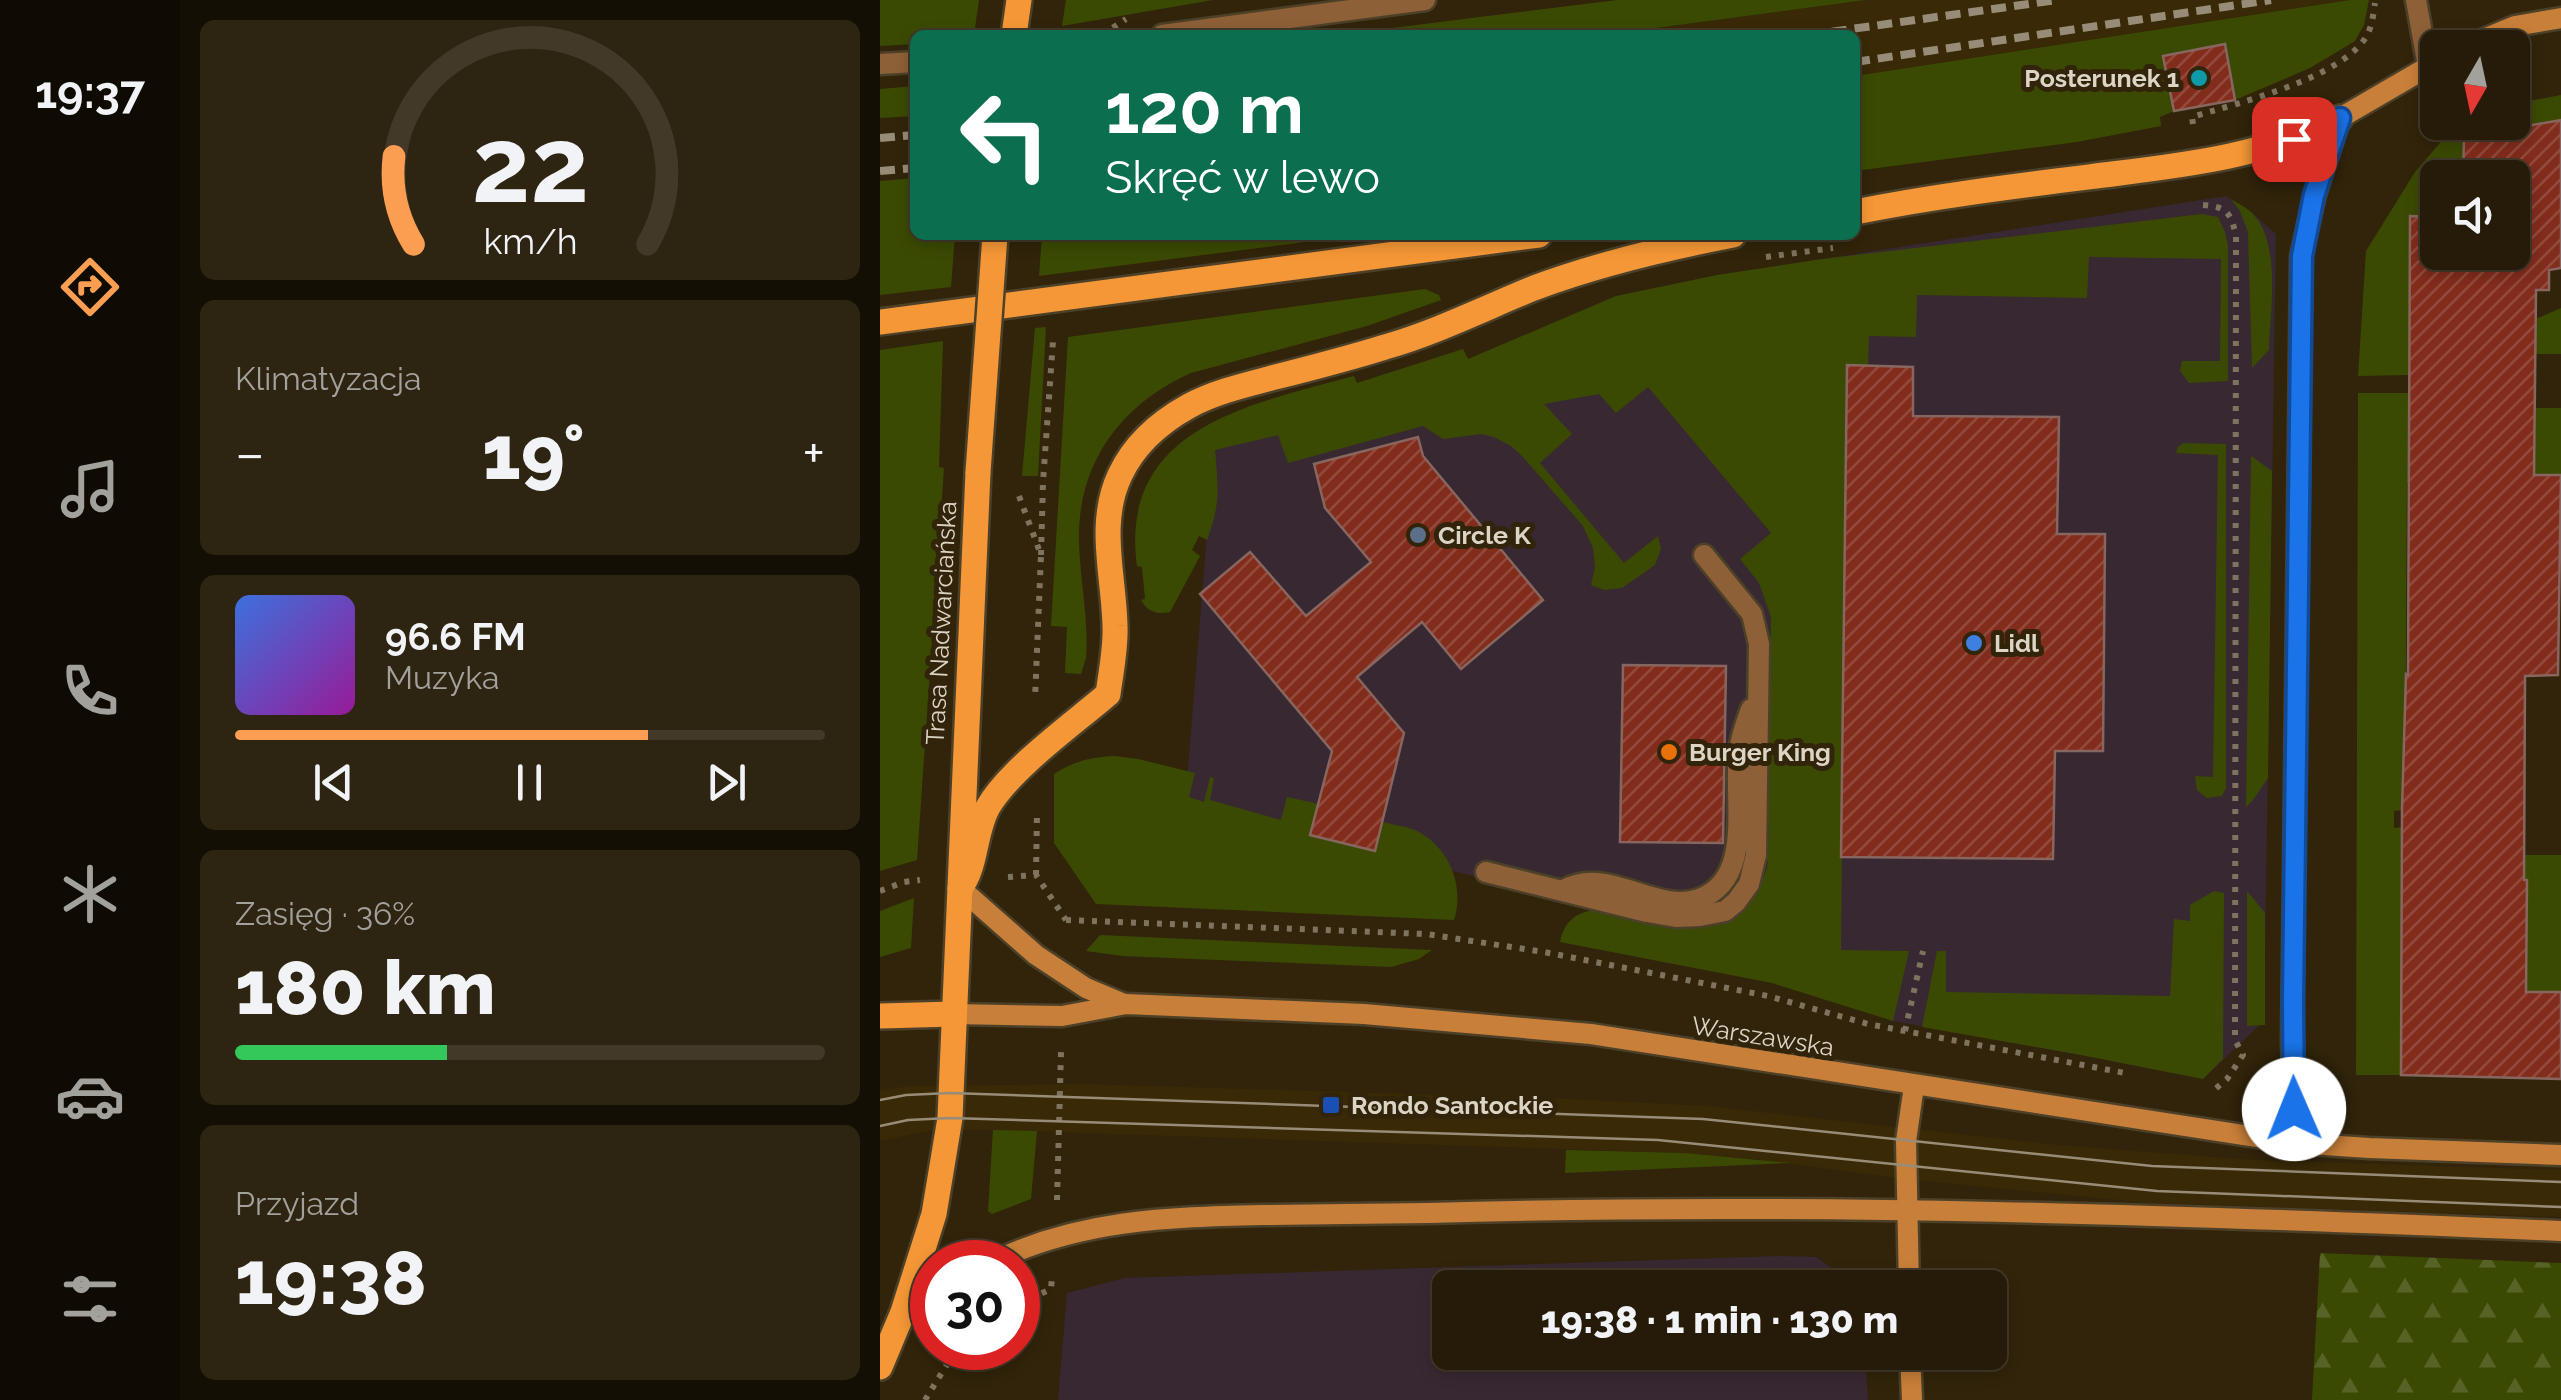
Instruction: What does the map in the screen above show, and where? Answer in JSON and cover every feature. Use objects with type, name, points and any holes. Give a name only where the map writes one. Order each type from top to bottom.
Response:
[{"type":"main road","points":[[1015,30],[1019,0]]},
{"type":"main road","points":[[2505,30],[2561,18]]},
{"type":"main road","points":[[1860,211],[1928,198],[2197,163],[2271,147],[2340,118],[2420,71]]},
{"type":"main road","points":[[1860,201],[1928,198]]},
{"type":"main road","name":"Trasa Nadwarciańska","points":[[954,1014],[978,472],[994,240]]},
{"type":"main road","points":[[880,322],[1502,240]]},
{"type":"main road","points":[[1126,1004],[1086,988],[1036,955],[960,888],[968,878],[984,816],[1000,788],[1108,694],[1116,628],[1108,530],[1119,477],[1134,451],[1158,427],[1188,406],[1220,392],[1388,346],[1583,272],[1706,240]]},
{"type":"main road","name":"Warszawska","points":[[954,1014],[1062,1016],[1126,1004],[1364,1014],[1590,1034],[2295,1143],[2561,1156]]},
{"type":"main road","points":[[880,1016],[954,1014],[950,1118],[934,1214],[903,1312],[880,1367]]},
{"type":"main road","points":[[1908,1270],[1906,1141],[1914,1086]]},
{"type":"main road","points":[[1040,1243],[1108,1224],[1194,1216],[1490,1211],[1907,1209],[2561,1231]]},
{"type":"main road","points":[[880,1326],[910,1308]]},
{"type":"main road","points":[[1911,1370],[1912,1400]]},
{"type":"street","points":[[1200,30],[1425,0]]},
{"type":"street","points":[[2416,0],[2424,30]]},
{"type":"street","points":[[880,64],[910,62]]},
{"type":"street","points":[[2295,1143],[2292,1041],[2300,290],[2306,229],[2340,118]]},
{"type":"street","points":[[1486,872],[1676,917],[1712,916],[1725,911],[1749,884],[1756,855],[1759,644],[1752,614],[1704,555]]},
{"type":"path","points":[[2200,1088],[2214,1090],[2228,1079],[2244,1055],[2235,1040],[2236,235],[2226,210],[2202,205],[2192,117],[2295,84],[2346,59],[2364,40],[2376,0]]},
{"type":"path","points":[[1749,259],[1841,247]]},
{"type":"path","points":[[1036,875],[1038,753],[1034,708],[1054,330]]},
{"type":"path","points":[[1018,492],[1041,554]]},
{"type":"path","points":[[1064,973],[1066,920],[1426,934],[1544,952],[1768,996],[1868,1024],[2130,1074]]},
{"type":"path","points":[[1906,1030],[1923,951]]},
{"type":"path","points":[[1040,1294],[1051,1289],[1056,1237],[1062,1016]]},
{"type":"path","points":[[925,1400],[944,1370]]},
{"type":"shaded area","points":[[1866,0],[2350,0],[1860,75],[1860,30],[1641,30]]},
{"type":"shaded area","points":[[2226,196],[2276,234],[2264,1021],[2203,1079],[1893,1021],[1773,950],[1185,805],[1216,423],[1780,302],[1824,259]]},
{"type":"shaded area","points":[[1086,1084],[1707,1106],[2058,1145],[2254,1160],[2561,1170],[2561,1217],[2149,1203],[1685,1153],[993,1130],[933,1130],[880,1141],[880,1091],[907,1086]]},
{"type":"shaded area","points":[[1816,1257],[1835,1270],[1432,1270],[1432,1370],[1866,1370],[1868,1400],[1058,1400],[1067,1293],[1125,1278]]},
{"type":"green space","points":[[880,0],[979,0],[975,30],[910,30],[910,44],[880,46]]},
{"type":"green space","points":[[1066,0],[1213,0],[1062,26]]},
{"type":"green space","points":[[1617,0],[1866,0],[1641,30],[1376,30]]},
{"type":"green space","points":[[2369,0],[2364,25],[2355,41],[2310,68],[2235,100],[2225,45],[2163,56],[2174,111],[2160,117],[2161,126],[2077,142],[1860,170],[1860,75]]},
{"type":"green space","points":[[910,86],[910,116],[880,118],[880,89]]},
{"type":"green space","points":[[2561,95],[2561,120],[2530,125],[2530,101]]},
{"type":"green space","points":[[2442,140],[2464,140],[2463,160],[2425,160]]},
{"type":"green space","points":[[2420,166],[2420,217],[2410,217],[2409,289],[2418,289],[2418,364],[2408,364],[2408,375],[2358,376],[2366,251]]},
{"type":"green space","points":[[910,178],[910,240],[955,240],[951,287],[880,295],[880,181]]},
{"type":"green space","points":[[2231,199],[2249,210],[2261,225],[2271,258],[2269,350],[2252,368],[2248,232]]},
{"type":"green space","points":[[2202,214],[2218,217],[2228,246],[2228,381],[2189,383],[2180,371],[2182,361],[2220,361],[2221,259],[2089,257],[2087,298],[1917,295],[1916,337],[1869,336],[1868,366],[1847,366],[1841,950],[1909,951],[1893,1021],[1772,983],[1560,942],[1568,923],[1582,913],[1601,910],[1688,926],[1720,922],[1751,900],[1768,863],[1771,617],[1759,583],[1740,559],[1771,533],[1648,387],[1616,413],[1599,394],[1544,404],[1572,434],[1540,463],[1624,563],[1658,536],[1661,549],[1655,565],[1622,588],[1604,590],[1591,585],[1595,567],[1593,548],[1583,526],[1511,446],[1481,434],[1443,439],[1423,426],[1288,463],[1278,435],[1215,450],[1216,505],[1211,527],[1207,540],[1199,536],[1192,550],[1200,556],[1170,612],[1153,612],[1141,600],[1145,599],[1142,567],[1137,566],[1137,519],[1149,482],[1170,452],[1200,429],[1274,398],[1354,376],[1357,383],[1463,349],[1468,359],[1616,296],[1717,275]]},
{"type":"green space","points":[[1042,240],[1321,240],[1039,276]]},
{"type":"green space","points":[[1425,289],[1441,300],[1367,326],[1191,373],[1144,401],[1124,419],[1095,462],[1086,487],[1079,542],[1086,658],[1081,674],[1065,673],[1067,627],[1051,626],[1068,337]]},
{"type":"green space","points":[[2561,308],[2561,354],[2536,354],[2536,319]]},
{"type":"green space","points":[[1046,327],[1038,476],[1022,476],[1035,328]]},
{"type":"green space","points":[[943,341],[939,467],[944,468],[917,860],[880,871],[880,350]]},
{"type":"green space","points":[[2358,393],[2408,393],[2408,406],[2417,406],[2416,481],[2407,483],[2405,810],[2394,811],[2394,828],[2405,827],[2401,1075],[2356,1075]]},
{"type":"green space","points":[[2536,408],[2561,408],[2561,475],[2550,475],[2534,483]]},
{"type":"green space","points":[[2183,443],[2226,444],[2226,788],[2222,796],[2207,798],[2197,790],[2195,776],[2213,777],[2218,455],[2176,453]]},
{"type":"green space","points":[[2251,456],[2272,471],[2268,778],[2246,807]]},
{"type":"green space","points":[[1115,756],[1195,773],[1189,797],[1204,802],[1210,777],[1214,778],[1210,800],[1281,820],[1287,797],[1319,804],[1311,836],[1375,851],[1383,822],[1415,830],[1437,846],[1451,868],[1457,894],[1454,920],[1096,904],[1054,843],[1054,774],[1083,760]]},
{"type":"green space","points":[[2524,855],[2561,855],[2561,992],[2526,992]]},
{"type":"green space","points":[[2214,891],[2224,893],[2223,1059],[2203,1079],[1922,1027],[1937,951],[1946,951],[1946,992],[2170,996],[2174,919],[2190,921],[2190,905]]},
{"type":"green space","points":[[2247,891],[2265,913],[2265,1025],[2247,1026]]},
{"type":"green space","points":[[914,898],[911,948],[880,957],[880,911]]},
{"type":"green space","points":[[1100,935],[1432,950],[1419,959],[1391,967],[1122,956],[1086,951]]},
{"type":"green space","points":[[993,1130],[1037,1131],[1031,1199],[992,1214],[988,1211]]},
{"type":"green space","points":[[1566,1150],[1685,1153],[1791,1163],[1565,1173]]},
{"type":"green space","points":[[2320,1253],[2561,1263],[2561,1400],[2312,1400]]},
{"type":"building","name":"Posterunek 1","points":[[2225,44],[2235,100],[2174,111],[2163,56]]},
{"type":"building","points":[[2561,120],[2561,268],[2549,270],[2549,290],[2536,290],[2534,475],[2561,475],[2558,675],[2525,676],[2526,992],[2561,992],[2561,1079],[2401,1075],[2410,216],[2420,216],[2420,270],[2530,270],[2530,160],[2463,160],[2464,140],[2530,140],[2530,125]]},
{"type":"building","name":"Lidl","points":[[1847,365],[1913,367],[1913,416],[2059,417],[2057,534],[2105,534],[2103,751],[2055,751],[2053,859],[1841,857]]},
{"type":"building","points":[[1418,437],[1423,456],[1543,600],[1461,669],[1422,622],[1357,677],[1404,733],[1375,851],[1310,835],[1332,751],[1200,594],[1250,552],[1306,616],[1371,562],[1325,508],[1314,464]]},
{"type":"building","name":"Burger King","points":[[1623,665],[1726,666],[1723,843],[1620,842]]},
{"type":"tram line","points":[[880,1100],[950,1093],[1703,1119],[2152,1166],[2561,1182]]},
{"type":"tram line","points":[[880,1126],[950,1118],[1658,1140],[2157,1191],[2561,1207]]},
{"type":"railway","points":[[1844,30],[2057,0]]},
{"type":"railway","points":[[1860,61],[2271,0]]},
{"type":"railway","points":[[880,138],[910,135]]},
{"type":"railway","points":[[880,171],[910,168]]},
{"type":"place","name":"Posterunek 1","points":[[2199,78]]},
{"type":"place","name":"Circle K","points":[[1418,535]]},
{"type":"place","name":"Lidl","points":[[1974,643]]},
{"type":"place","name":"Burger King","points":[[1669,752]]},
{"type":"place","name":"Rondo Santockie","points":[[1331,1105]]},
{"type":"route","points":[[2294,139],[2340,118],[2306,229],[2300,290],[2294,1109]]}]
